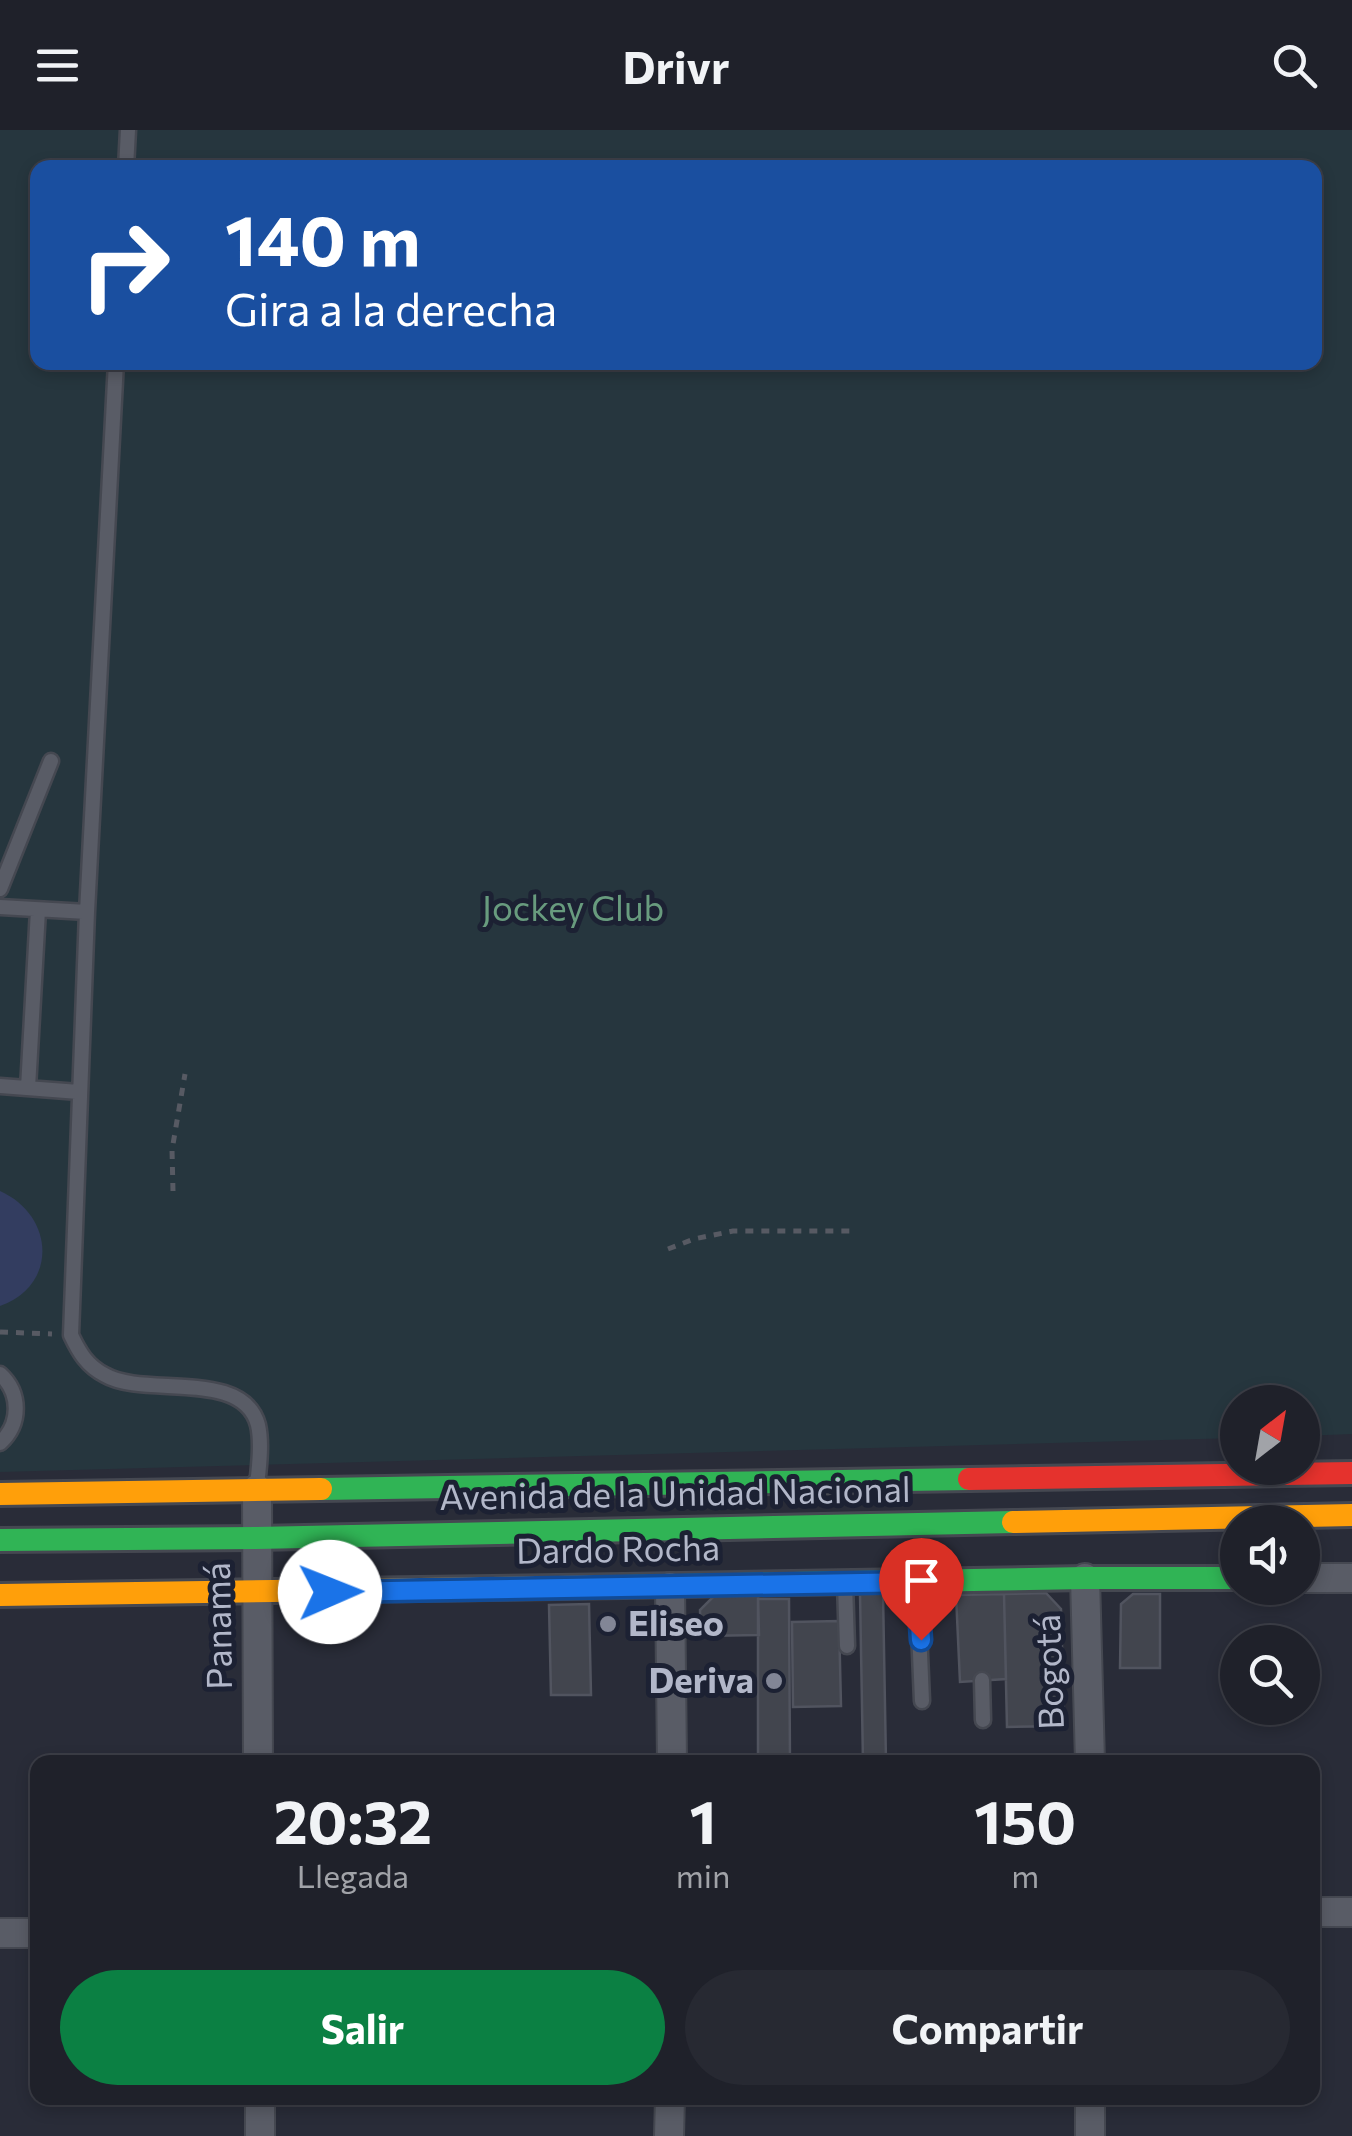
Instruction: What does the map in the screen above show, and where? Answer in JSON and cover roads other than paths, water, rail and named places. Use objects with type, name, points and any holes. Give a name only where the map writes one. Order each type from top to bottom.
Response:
[{"type":"main road","name":"Avenida de la Unidad Nacional","points":[[0,1494],[1352,1474]]},
{"type":"main road","name":"Avenida de la Unidad Nacional","points":[[0,1540],[1352,1515]]},
{"type":"main road","name":"Dardo Rocha","points":[[0,1595],[917,1582],[981,1587],[1084,1578],[1220,1578]]},
{"type":"street","name":"Panamá","points":[[257,1489],[258,1755]]},
{"type":"street","name":"Bogotá","points":[[1084,1578],[1090,1755]]},
{"type":"street","points":[[1320,1578],[1352,1578]]},
{"type":"street","points":[[670,1587],[672,1755]]},
{"type":"street","points":[[1320,1912],[1352,1912]]},
{"type":"street","points":[[0,1933],[30,1933]]},
{"type":"street","points":[[260,2105],[260,2136]]},
{"type":"street","points":[[670,2105],[670,2136]]},
{"type":"street","points":[[1090,2105],[1090,2136]]},
{"type":"lane","points":[[126,160],[128,130]]},
{"type":"lane","points":[[116,370],[70,1335],[82,1358],[106,1376],[137,1384],[201,1387],[242,1402],[258,1426],[257,1489]]},
{"type":"lane","points":[[0,888],[51,761]]},
{"type":"lane","points":[[0,906],[88,912]]},
{"type":"lane","points":[[28,1088],[38,910]]},
{"type":"lane","points":[[0,1086],[79,1092]]},
{"type":"lane","points":[[0,1374],[12,1385],[16,1404],[14,1424],[0,1443]]},
{"type":"lane","points":[[917,1582],[922,1702]]},
{"type":"lane","points":[[845,1583],[847,1646]]},
{"type":"lane","points":[[982,1680],[983,1720]]},
{"type":"water","points":[[0,1191],[31,1216],[42,1250],[40,1267],[32,1283],[0,1306]]},
{"type":"place","name":"Eliseo","points":[[608,1624]]},
{"type":"place","name":"Deriva","points":[[774,1681]]},
{"type":"park label","name":"Jockey Club","points":[[573,909]]}]
